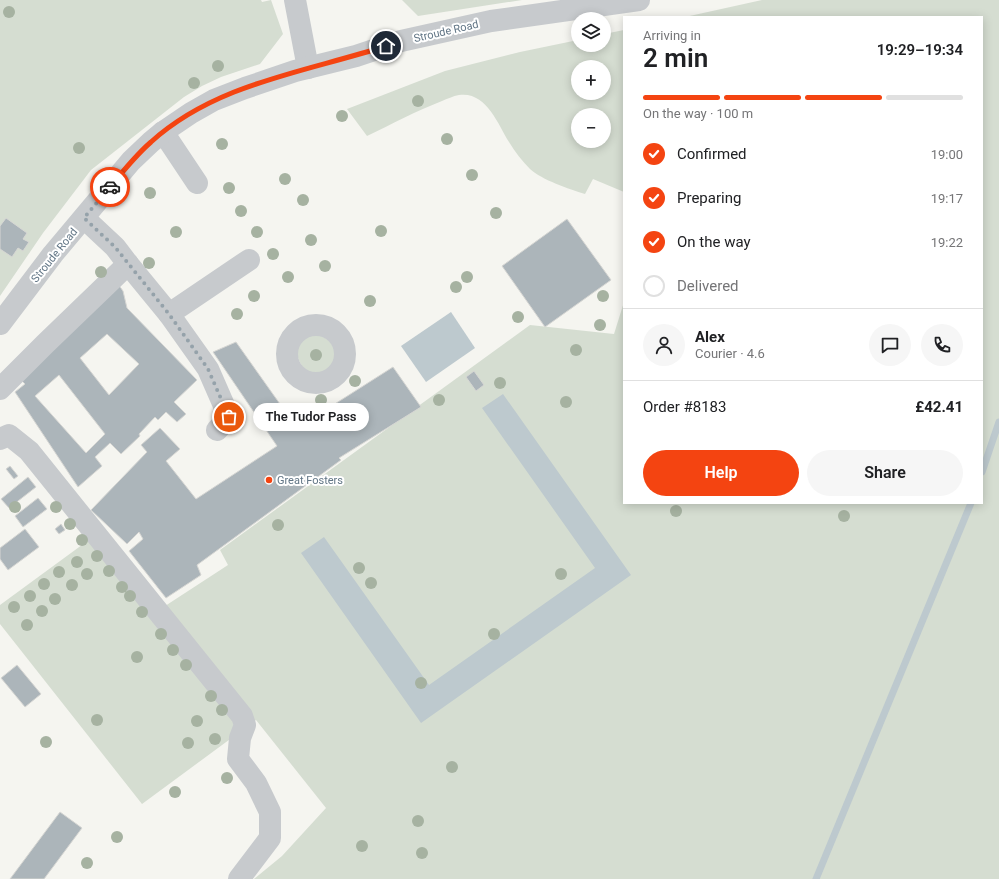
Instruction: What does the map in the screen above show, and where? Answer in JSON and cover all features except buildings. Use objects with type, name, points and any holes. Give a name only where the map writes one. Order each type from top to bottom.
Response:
[{"type":"street","points":[[295,0],[308,68]]},
{"type":"street","name":"Stroude Road","points":[[0,324],[53,254],[131,161],[163,132],[191,113],[214,100],[245,88],[308,68],[356,56],[401,41],[491,20],[639,0]]},
{"type":"street","points":[[163,132],[197,183]]},
{"type":"street","points":[[84,218],[115,247],[169,314],[208,369],[229,417],[217,430]]},
{"type":"street","points":[[169,314],[249,260]]},
{"type":"street","points":[[0,389],[128,264]]},
{"type":"street","points":[[0,439],[9,434],[29,451],[242,716],[245,724],[240,738],[238,759],[256,783],[270,812],[270,838],[239,879]]},
{"type":"shaded area","points":[[0,0],[261,0],[262,2],[271,0],[283,34],[260,64],[221,77],[184,97],[91,170],[43,233],[0,296],[0,249],[18,248],[23,251],[29,242],[23,239],[27,233],[6,218],[0,226]]},
{"type":"shaded area","points":[[402,0],[522,0],[418,16]]},
{"type":"shaded area","points":[[762,0],[999,0],[999,879],[254,879],[282,856],[326,808],[256,720],[142,804],[0,624],[0,605],[101,531],[162,608],[228,565],[220,550],[530,325],[614,334],[623,305],[623,504],[983,504],[983,16],[690,16]]},
{"type":"shaded area","points":[[623,30],[623,192],[593,179],[585,194],[571,190],[541,177],[530,169],[516,153],[490,110],[484,103],[477,98],[468,95],[459,95],[432,105],[367,136],[347,109],[445,71],[520,52],[571,41],[571,52],[611,52],[611,33]]},
{"type":"shaded area","points":[[451,312],[475,348],[426,382],[401,346]]},
{"type":"shaded area","points":[[311,334],[328,340],[335,350],[335,362],[332,368],[324,374],[316,375],[308,372],[302,365],[298,356],[298,348],[302,340]]},
{"type":"shaded area","points":[[503,394],[631,575],[421,723],[301,553],[324,537],[429,685],[595,568],[482,408]]},
{"type":"waterway","points":[[983,469],[999,422]]},
{"type":"waterway","points":[[816,879],[971,504]]},
{"type":"way so far","points":[[110,187],[84,218],[115,247],[169,314],[208,369],[229,417]]},
{"type":"place","name":"The Tudor Pass","points":[[229,417]]},
{"type":"place","name":"Great Fosters","points":[[269,480]]},
{"type":"route","points":[[110,187],[131,161],[151,142],[191,113],[214,100],[295,71],[356,56],[386,46]]}]
